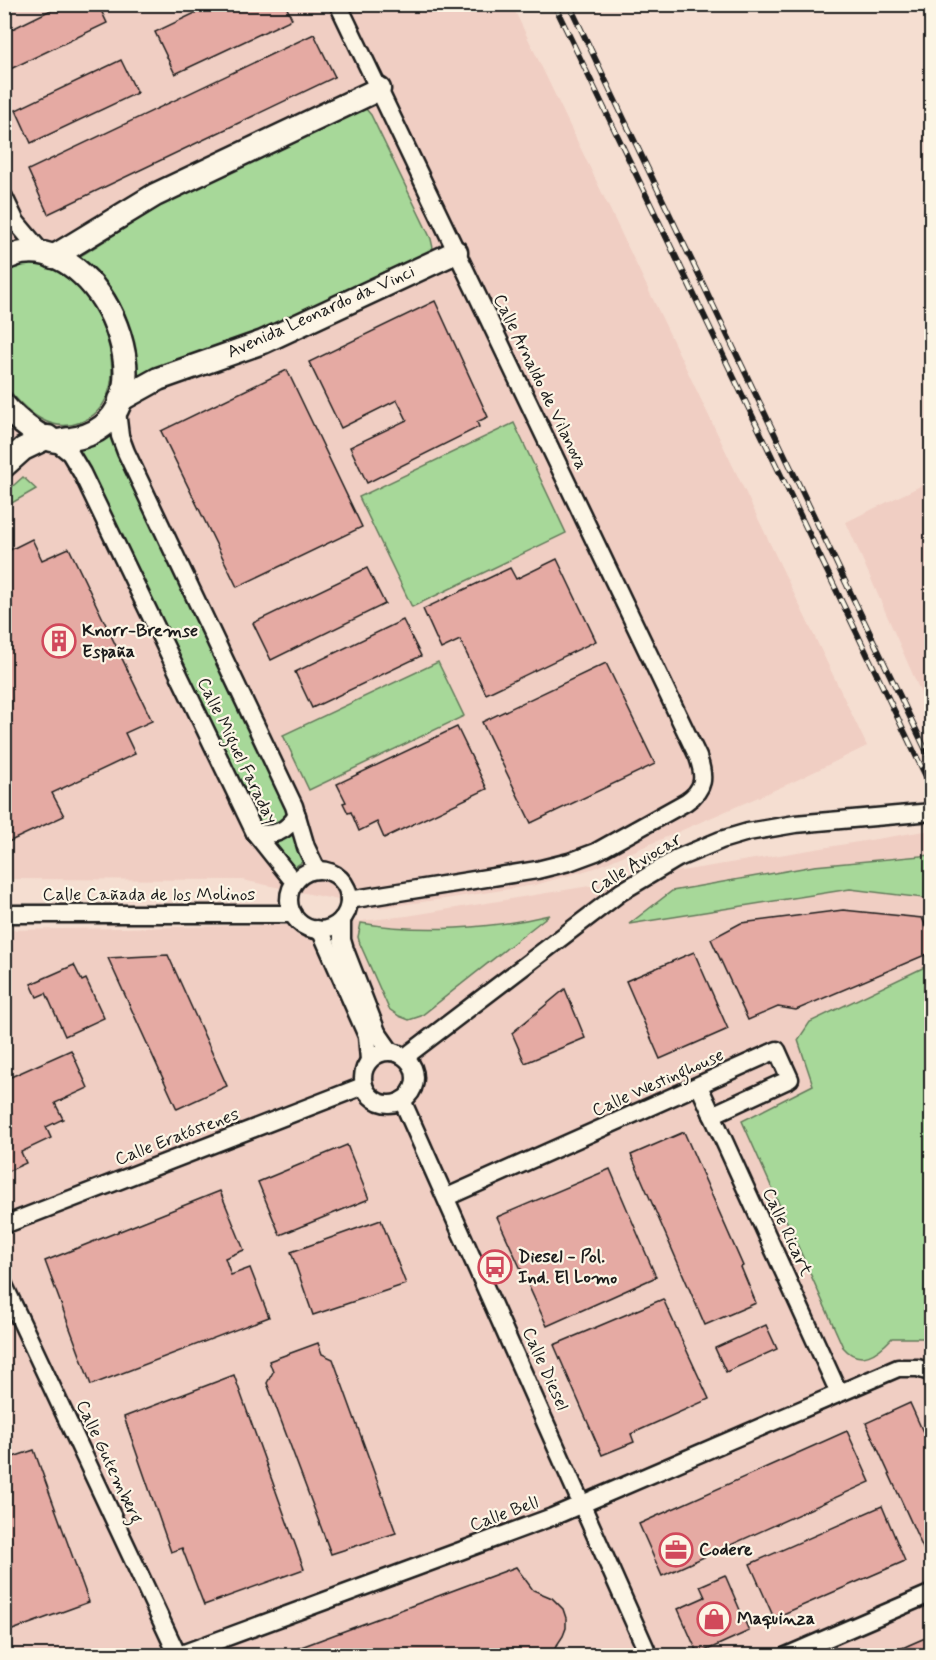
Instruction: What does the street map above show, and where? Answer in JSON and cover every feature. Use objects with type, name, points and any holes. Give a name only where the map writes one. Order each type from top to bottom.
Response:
[{"type":"street","name":"Calle Arnaldo de Vilanova","points":[[338,4],[698,757],[702,777],[701,786],[696,795],[686,802],[596,852],[568,862],[537,870],[349,900]]},
{"type":"street","points":[[47,255],[155,195],[379,89]]},
{"type":"street","points":[[4,197],[16,222],[47,255]]},
{"type":"street","name":"Avenida Leonardo da Vinci","points":[[51,439],[80,437],[91,433],[119,405],[158,379],[263,342],[456,252]]},
{"type":"street","points":[[4,259],[21,253],[47,255],[62,260],[81,275],[102,298],[115,320],[126,362],[125,384],[119,405]]},
{"type":"street","points":[[4,405],[12,415],[31,429],[51,439]]},
{"type":"street","name":"Calle Miguel Faraday","points":[[119,405],[120,436],[126,452],[297,815],[306,847],[317,870]]},
{"type":"street","points":[[4,466],[23,449],[51,439]]},
{"type":"street","name":"Calle Miguel Faraday","points":[[51,439],[70,453],[82,473],[255,833],[294,882]]},
{"type":"street","name":"Calle Aviocar","points":[[398,1055],[621,892],[678,858],[721,840],[748,832],[795,824],[932,812]]},
{"type":"street","points":[[255,833],[274,834],[284,831],[297,815]]},
{"type":"street","points":[[316,929],[329,928],[342,919],[348,908],[348,891],[336,875],[327,870],[317,870],[300,876],[294,882],[289,898],[293,914],[299,922],[322,934],[367,1036],[369,1060],[363,1074],[363,1086],[378,1102],[386,1104],[402,1100],[413,1088],[415,1079],[411,1064],[398,1055],[377,1032],[345,950],[342,940],[342,919]]},
{"type":"street","name":"Calle Cañada de los Molinos","points":[[4,914],[293,914]]},
{"type":"street","name":"Calle Westinghouse","points":[[447,1197],[777,1050],[790,1078],[712,1115]]},
{"type":"street","points":[[369,1060],[377,1054],[398,1055]]},
{"type":"street","name":"Calle Eratóstenes","points":[[4,1225],[363,1086]]},
{"type":"street","name":"Calle Ricart","points":[[699,1086],[839,1393]]},
{"type":"street","name":"Calle Diesel","points":[[402,1100],[649,1656]]},
{"type":"street","name":"Calle Gutemberg","points":[[4,1285],[177,1655]]},
{"type":"street","name":"Calle Bell","points":[[177,1655],[583,1504],[898,1368],[918,1368],[932,1373]]},
{"type":"street","points":[[786,1656],[932,1593]]},
{"type":"shaded area","points":[[5,5],[512,5],[867,746],[795,781],[595,868],[535,885],[451,898],[377,908],[242,880],[5,879]]},
{"type":"shaded area","points":[[931,481],[931,716],[846,522]]},
{"type":"shaded area","points":[[931,830],[931,1655],[5,1655],[4,930],[293,925],[362,921],[407,916]]},
{"type":"green space","points":[[366,109],[431,239],[433,248],[427,256],[253,337],[135,379],[132,341],[123,310],[106,283],[79,257],[183,191],[354,111]]},
{"type":"green space","points":[[26,264],[45,265],[61,272],[76,284],[99,318],[107,338],[112,377],[108,394],[97,411],[89,418],[71,425],[51,423],[36,416],[5,385],[5,272]]},
{"type":"green space","points":[[514,423],[566,533],[412,607],[359,497]]},
{"type":"green space","points":[[113,434],[288,805],[289,816],[282,823],[265,827],[259,821],[79,450],[99,443]]},
{"type":"green space","points":[[23,477],[36,489],[5,507],[5,493]]},
{"type":"green space","points":[[438,662],[464,716],[309,790],[283,735]]},
{"type":"green space","points":[[296,828],[304,861],[293,868],[270,841]]},
{"type":"green space","points":[[931,855],[931,899],[850,889],[629,924],[672,891],[814,866]]},
{"type":"green space","points":[[549,915],[421,1016],[409,1020],[389,1009],[358,937],[361,923],[407,928],[455,928],[504,924]]},
{"type":"green space","points":[[931,964],[931,1338],[892,1338],[881,1349],[869,1356],[856,1356],[843,1347],[742,1121],[813,1085],[798,1040],[810,1022]]},
{"type":"building","points":[[63,4],[98,4],[107,23],[4,72],[4,33]]},
{"type":"building","points":[[214,4],[285,4],[292,19],[175,74],[155,32]]},
{"type":"building","points":[[314,34],[335,77],[48,214],[28,170]]},
{"type":"building","points":[[121,60],[137,93],[31,143],[16,110]]},
{"type":"building","points":[[435,301],[488,417],[477,422],[479,427],[367,483],[350,447],[407,420],[397,400],[341,428],[309,362]]},
{"type":"building","points":[[287,370],[362,527],[237,587],[161,431]]},
{"type":"building","name":"Knorr-Bremse España","points":[[32,539],[42,560],[69,548],[152,721],[125,733],[135,754],[52,793],[64,816],[4,844],[4,553]]},
{"type":"building","points":[[557,559],[596,641],[486,694],[460,640],[441,649],[423,609],[510,568],[516,579]]},
{"type":"building","points":[[367,568],[385,604],[271,660],[253,623]]},
{"type":"building","points":[[403,620],[421,656],[312,708],[295,672]]},
{"type":"building","points":[[606,663],[655,764],[531,823],[482,722]]},
{"type":"building","points":[[457,727],[487,789],[384,838],[377,822],[359,831],[351,812],[348,813],[343,803],[346,802],[337,784]]},
{"type":"building","points":[[843,910],[922,918],[932,939],[932,952],[796,1010],[778,1007],[748,1020],[711,939],[741,923]]},
{"type":"building","points":[[694,952],[728,1029],[660,1059],[626,981]]},
{"type":"building","points":[[168,955],[227,1086],[177,1109],[108,958]]},
{"type":"building","points":[[74,965],[82,981],[86,979],[104,1018],[65,1036],[46,993],[37,997],[31,984]]},
{"type":"building","points":[[565,989],[585,1038],[525,1063],[512,1033]]},
{"type":"building","points":[[71,1050],[88,1088],[55,1103],[63,1119],[46,1127],[51,1138],[21,1152],[26,1163],[4,1173],[4,1080]]},
{"type":"building","points":[[684,1132],[743,1266],[741,1267],[756,1303],[705,1325],[631,1155]]},
{"type":"building","points":[[347,1145],[369,1199],[280,1235],[258,1182]]},
{"type":"building","points":[[610,1169],[656,1277],[547,1326],[497,1217]]},
{"type":"building","points":[[220,1191],[244,1250],[225,1258],[231,1275],[250,1268],[269,1317],[91,1385],[45,1261]]},
{"type":"building","points":[[381,1220],[406,1284],[313,1315],[291,1252]]},
{"type":"building","points":[[663,1299],[709,1399],[631,1434],[634,1442],[602,1455],[554,1345]]},
{"type":"building","points":[[766,1325],[777,1349],[726,1372],[715,1348]]},
{"type":"building","points":[[318,1343],[322,1354],[333,1359],[396,1533],[331,1554],[267,1383],[273,1372],[269,1361]]},
{"type":"building","points":[[234,1375],[304,1569],[204,1605],[182,1548],[171,1552],[124,1417]]},
{"type":"building","points":[[910,1403],[932,1452],[932,1568],[866,1423]]},
{"type":"building","points":[[847,1431],[870,1482],[662,1576],[639,1524]]},
{"type":"building","points":[[34,1450],[89,1602],[7,1632],[4,1626],[4,1460]]},
{"type":"building","points":[[882,1506],[905,1561],[774,1618],[750,1564]]},
{"type":"building","points":[[516,1567],[533,1590],[552,1598],[563,1609],[566,1628],[555,1648],[558,1656],[277,1656]]},
{"type":"building","points":[[725,1575],[749,1631],[698,1654],[678,1609],[705,1597],[700,1586]]},
{"type":"building","points":[[932,1635],[932,1656],[885,1656],[909,1645]]},
{"type":"railway","points":[[554,4],[932,789]]},
{"type":"railway","points":[[569,4],[932,763]]},
{"type":"place","name":"Knorr-Bremse España","points":[[59,641]]},
{"type":"place","name":"Diesel - Pol. Ind. El Lomo","points":[[495,1267]]},
{"type":"place","name":"Codere","points":[[676,1550]]},
{"type":"place","name":"Maquinza","points":[[714,1619]]}]
